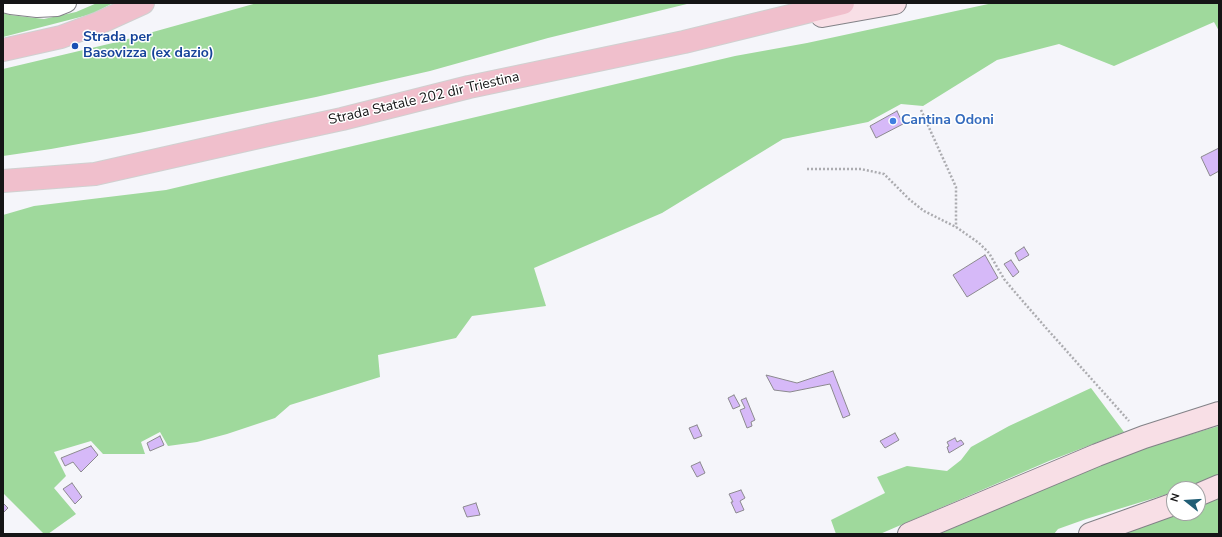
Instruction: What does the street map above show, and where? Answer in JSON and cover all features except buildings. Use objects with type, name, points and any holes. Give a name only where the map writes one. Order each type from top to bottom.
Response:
[{"type":"main road","points":[[3,50],[61,36],[99,24],[143,3]]},
{"type":"main road","name":"Strada Statale 202 dir Triestina","points":[[3,180],[95,174],[342,119],[469,86],[684,42],[843,3]]},
{"type":"street","points":[[4,3],[37,8],[57,7],[67,3]]},
{"type":"street","points":[[709,36],[895,3]]},
{"type":"street","points":[[909,534],[1097,454],[1144,437],[1219,414]]},
{"type":"street","points":[[1206,492],[1219,486]]},
{"type":"street","points":[[1090,534],[1166,507]]},
{"type":"path","points":[[921,110],[956,187],[956,227]]},
{"type":"path","points":[[807,169],[861,169],[884,174],[910,200],[924,211],[956,227],[979,243],[989,253],[1004,278],[1046,329],[1144,437]]},
{"type":"green space","points":[[97,3],[113,3],[92,14],[3,37],[3,13],[44,19],[76,12]]},
{"type":"green space","points":[[257,3],[691,3],[548,38],[430,71],[316,97],[139,133],[3,156],[3,69],[117,42]]},
{"type":"green space","points":[[993,3],[1219,3],[1219,31],[1214,22],[1114,66],[1059,44],[997,60],[923,106],[901,104],[868,122],[783,139],[662,213],[534,268],[546,306],[472,316],[456,338],[378,355],[380,377],[290,405],[275,418],[197,442],[168,446],[160,432],[141,442],[145,454],[103,454],[91,441],[54,452],[66,476],[54,488],[76,514],[48,534],[44,534],[3,493],[3,215],[34,206],[166,190],[735,56],[807,43]]},
{"type":"green space","points":[[1091,388],[1124,432],[1049,461],[880,534],[836,534],[831,520],[885,493],[877,477],[907,466],[947,471],[961,460],[971,447],[1009,426]]},
{"type":"green space","points":[[1219,426],[1219,476],[1208,481],[1166,481],[1166,494],[1086,519],[1058,529],[1054,534],[939,534],[1130,452]]},
{"type":"green space","points":[[1219,495],[1219,534],[1112,534],[1166,516],[1166,521],[1206,521],[1206,500]]},
{"type":"place","name":"Strada per Basovizza (ex dazio)","points":[[75,46]]},
{"type":"place","name":"Cantina Odoni","points":[[893,121]]}]
